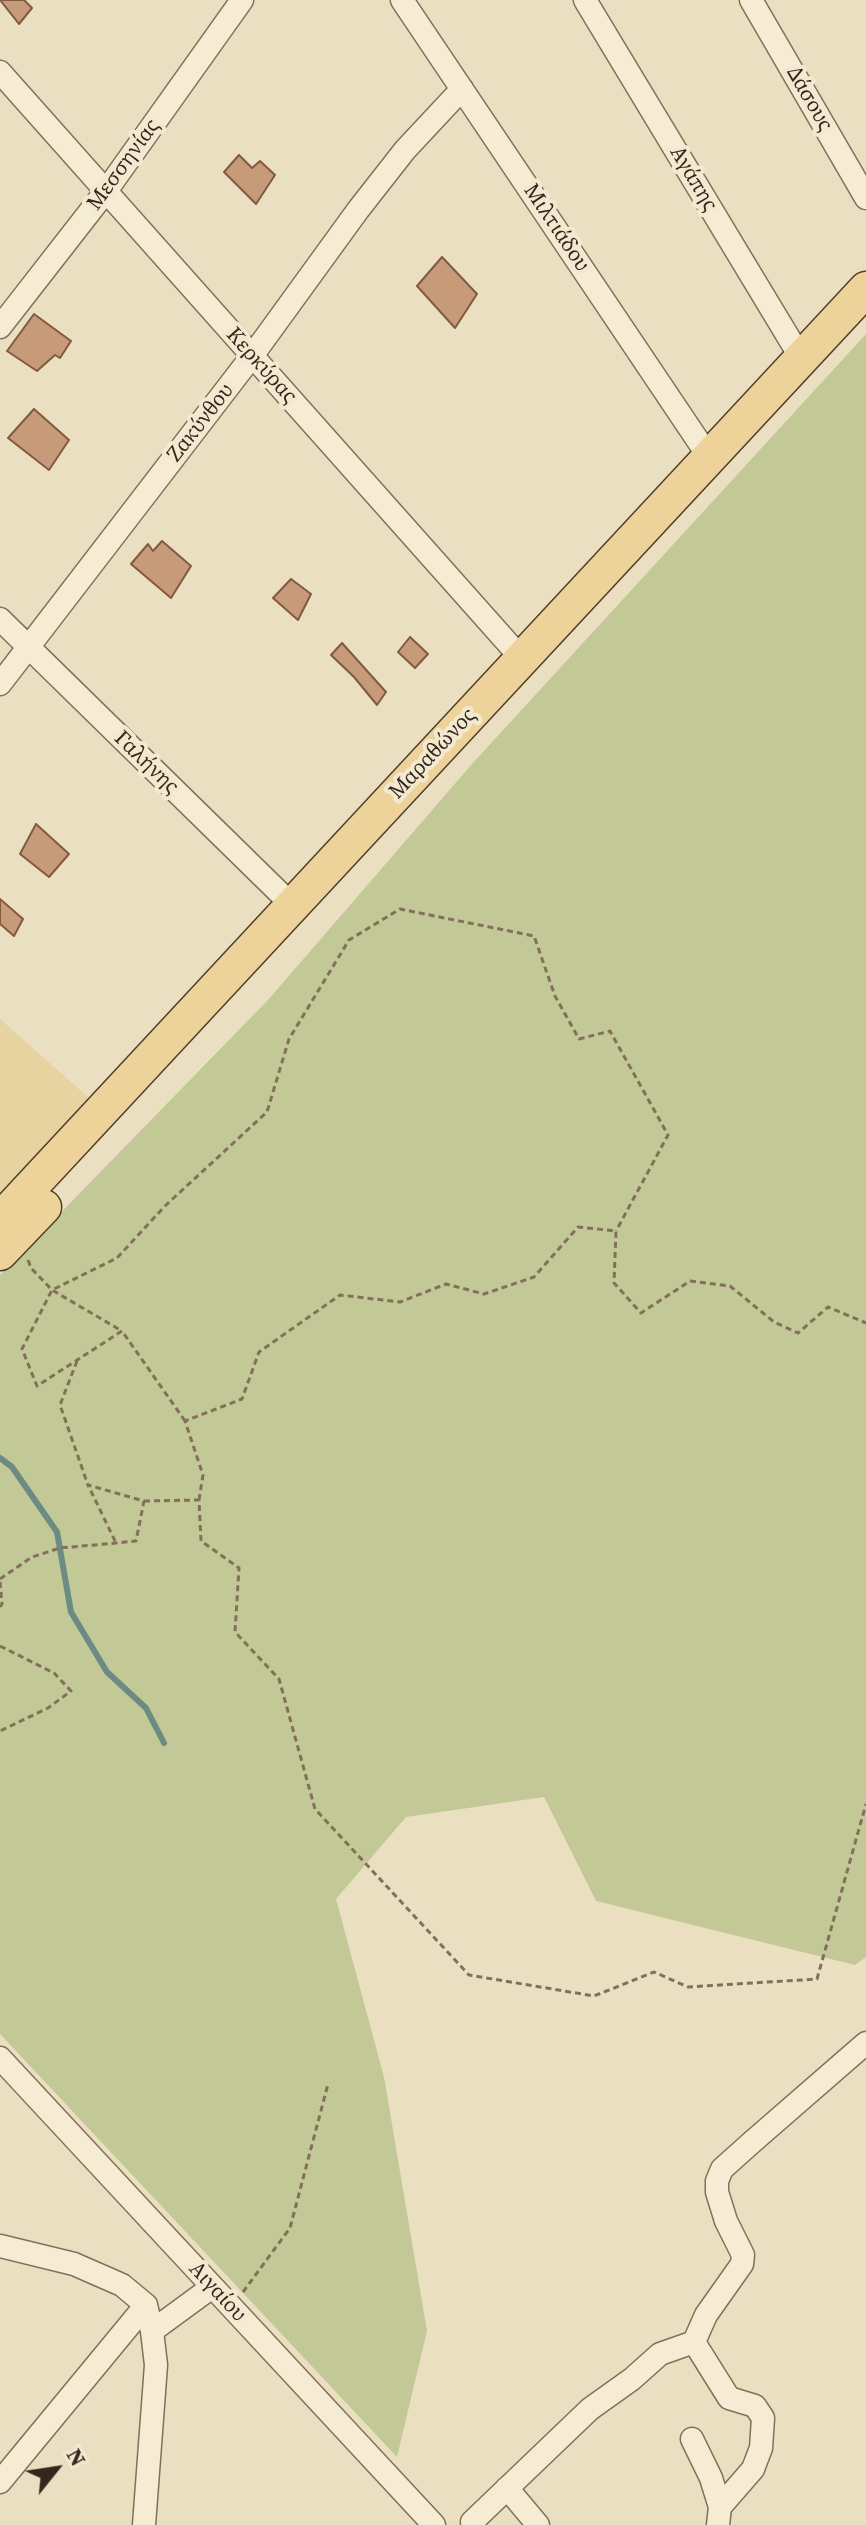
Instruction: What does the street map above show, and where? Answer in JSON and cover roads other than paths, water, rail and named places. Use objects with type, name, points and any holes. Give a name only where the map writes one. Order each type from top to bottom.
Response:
[{"type":"main road","name":"Μαραθώνος","points":[[4,1228],[292,905],[866,289]]},
{"type":"main road","name":"Μαραθώνος","points":[[4,1228],[866,323]]},
{"type":"street","name":"Μεσσηνίας","points":[[0,327],[106,191],[242,0]]},
{"type":"street","name":"Μιλτιάδου","points":[[402,0],[709,457]]},
{"type":"street","name":"Αγάπης","points":[[585,0],[801,358]]},
{"type":"street","name":"Δάσους","points":[[751,0],[866,198]]},
{"type":"street","name":"Κερκύρας","points":[[0,72],[522,659]]},
{"type":"street","name":"Ζακύνθου","points":[[0,684],[252,356],[358,210],[405,150],[462,89]]},
{"type":"street","name":"Γαλήνης","points":[[0,619],[292,905]]},
{"type":"street","points":[[472,2522],[590,2409],[660,2354],[694,2342],[706,2315],[742,2264],[740,2247],[726,2221],[717,2192],[722,2169],[866,2043]]},
{"type":"street","name":"Αιγαίου","points":[[0,2058],[434,2525]]},
{"type":"street","points":[[0,2246],[74,2264],[122,2285],[146,2305],[156,2365],[144,2525]]},
{"type":"street","points":[[152,2331],[212,2287]]},
{"type":"street","points":[[0,2482],[146,2305]]},
{"type":"street","points":[[694,2342],[729,2398],[755,2406],[763,2418],[761,2448],[753,2469],[719,2516]]},
{"type":"street","points":[[692,2439],[711,2478],[719,2516]]},
{"type":"street","points":[[507,2488],[538,2525]]},
{"type":"waterway","points":[[0,1458],[12,1467],[57,1532],[71,1612],[107,1672],[146,1708],[164,1743]]}]
